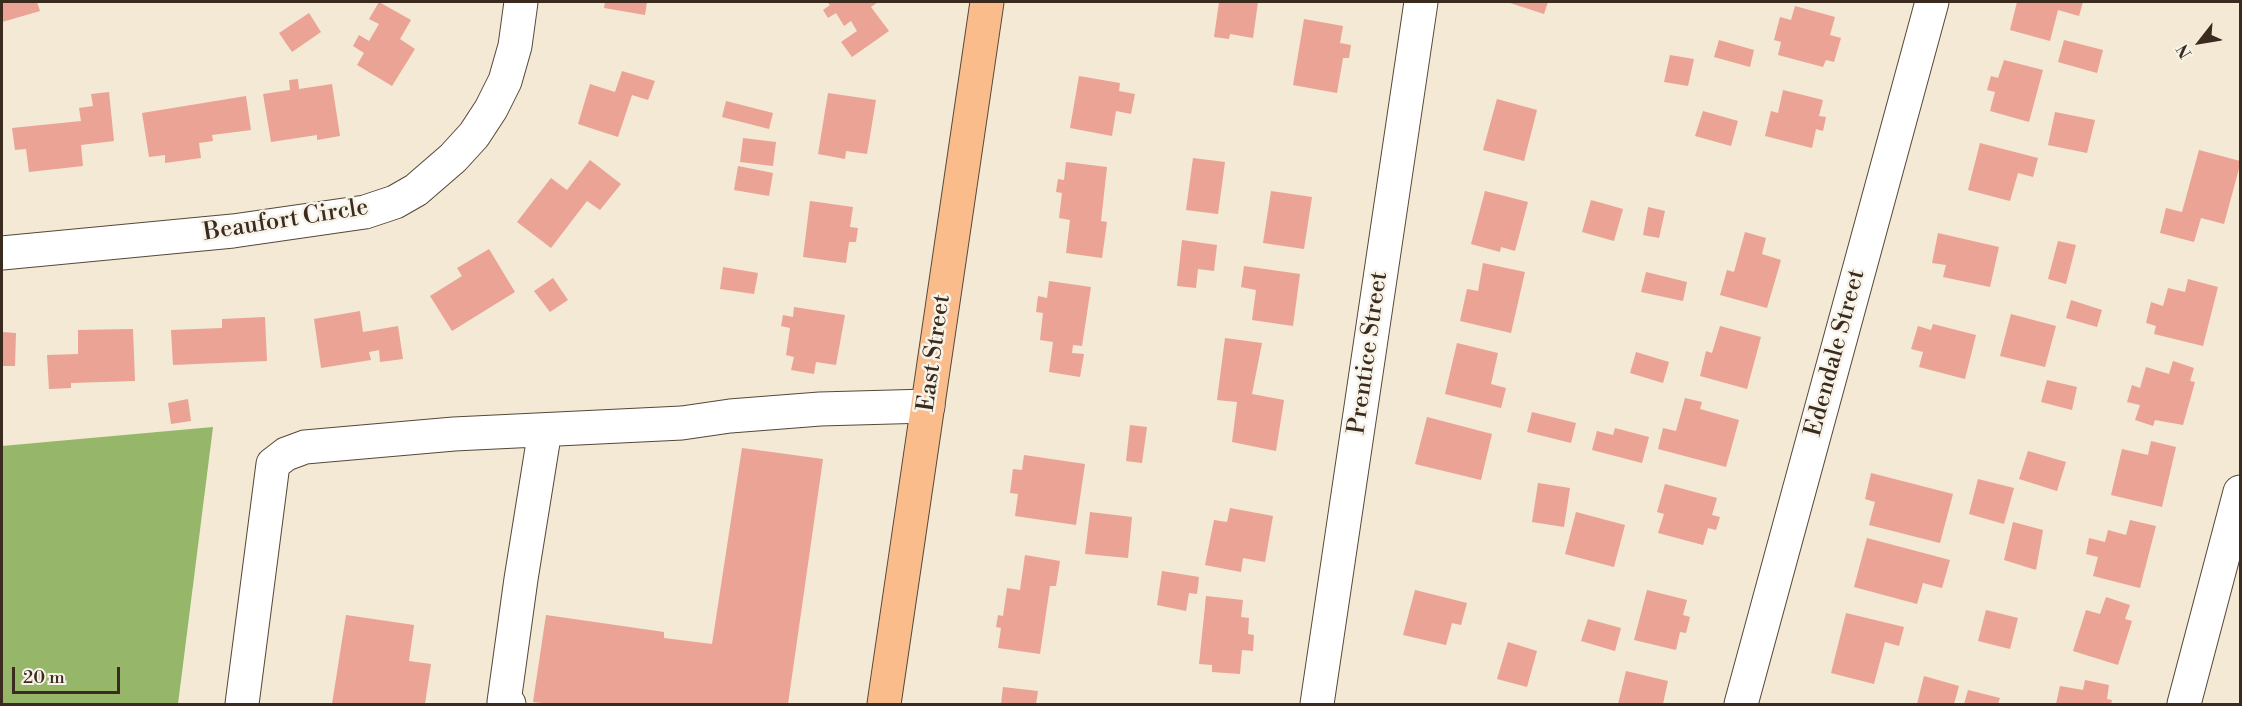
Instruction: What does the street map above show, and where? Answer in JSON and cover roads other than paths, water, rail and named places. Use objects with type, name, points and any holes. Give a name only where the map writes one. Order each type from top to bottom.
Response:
[{"type":"main road","name":"East Street","points":[[884,705],[987,2]]},
{"type":"street","name":"Beaufort Circle","points":[[2,254],[233,231],[365,212],[395,202],[416,190],[453,158],[474,135],[491,109],[505,81],[515,46],[521,2]]},
{"type":"street","name":"Prentice Street","points":[[1317,705],[1421,2]]},
{"type":"street","name":"Edendale Street","points":[[1741,705],[1932,2]]},
{"type":"street","points":[[242,705],[273,464],[286,454],[305,447],[454,434],[682,423],[730,416],[820,409],[928,406]]},
{"type":"street","points":[[509,705],[504,702],[545,430]]},
{"type":"street","points":[[2184,705],[2241,492]]}]
